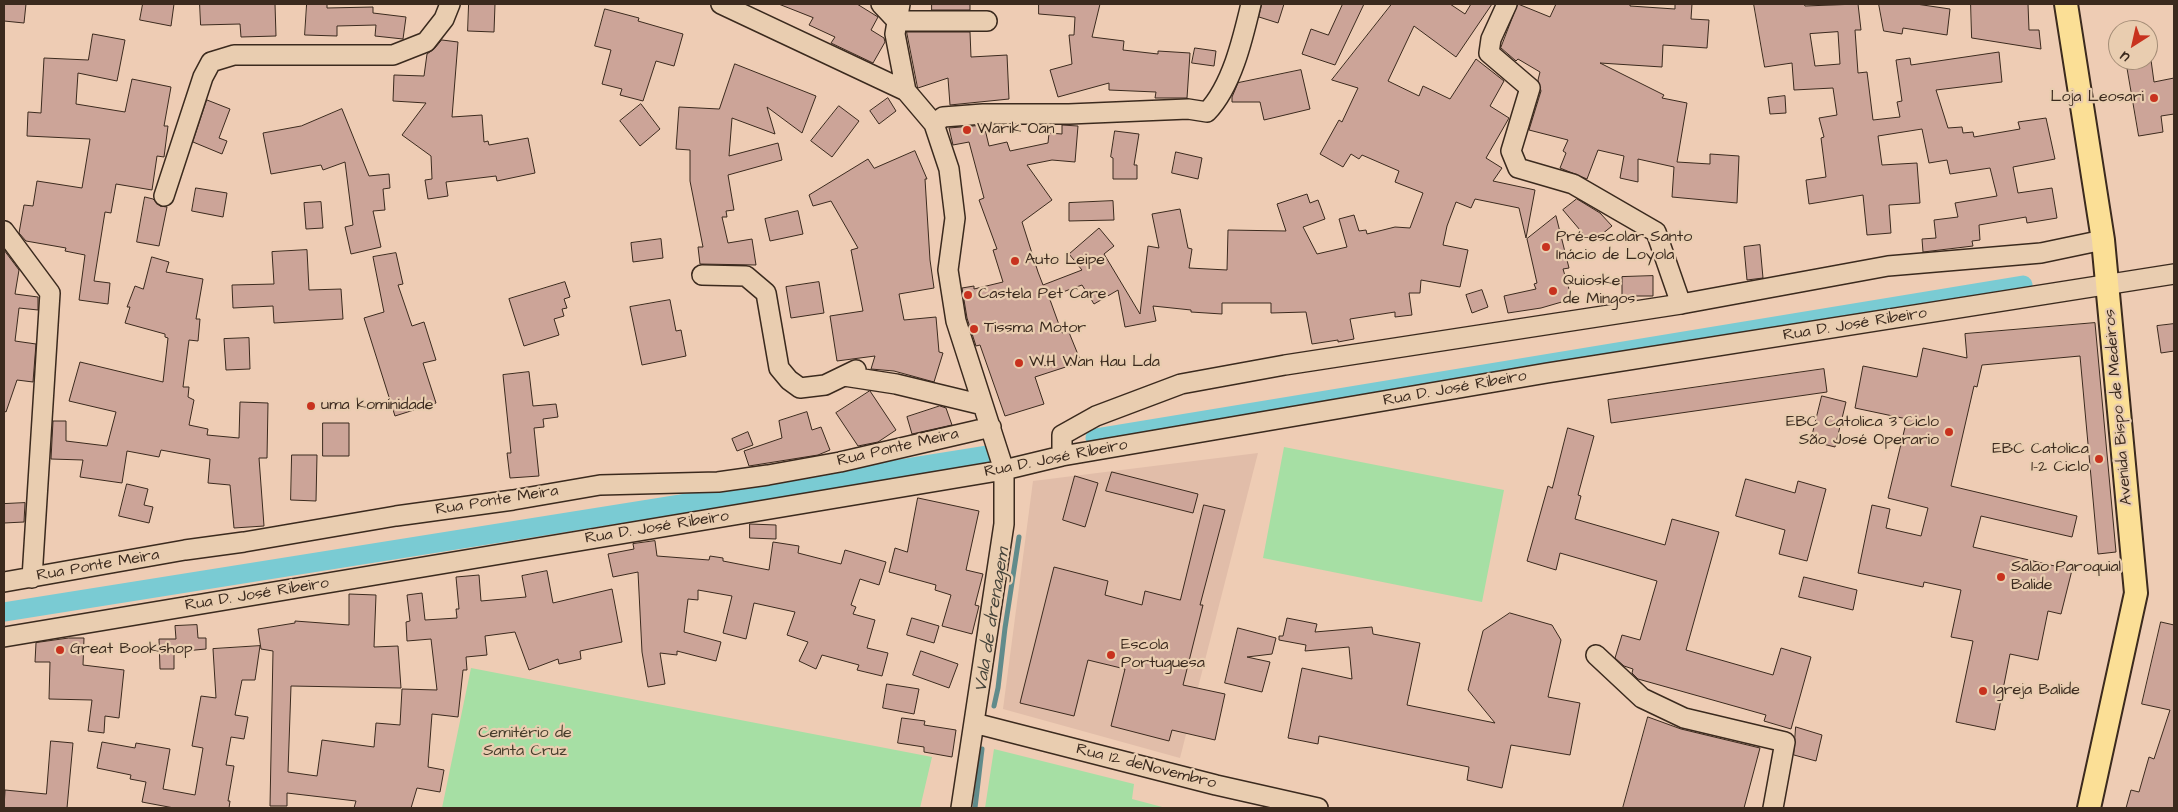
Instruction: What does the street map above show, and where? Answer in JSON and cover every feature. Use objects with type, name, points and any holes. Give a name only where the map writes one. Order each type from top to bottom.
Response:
[{"type":"main road","name":"Avenida Bispo de Medeiros","points":[[2066,4],[2109,286],[2136,593],[2088,808]]},
{"type":"street","points":[[164,196],[203,77],[211,62],[234,55],[393,55],[426,42],[444,19],[450,4]]},
{"type":"street","points":[[721,4],[906,91],[934,124],[949,169],[955,218],[948,270],[956,321],[1004,470],[1004,524],[961,808]]},
{"type":"street","points":[[881,4],[899,12],[988,21]]},
{"type":"street","points":[[934,124],[943,117],[983,114],[1069,114],[1188,109],[1207,112],[1218,100],[1242,44],[1251,4]]},
{"type":"street","points":[[1507,4],[1491,39],[1489,53],[1530,88],[1511,151],[1518,168],[1573,184],[1656,232],[1681,304]]},
{"type":"street","points":[[899,12],[895,34],[906,91]]},
{"type":"street","points":[[4,231],[50,293],[32,578]]},
{"type":"street","points":[[1062,456],[1062,435],[1096,416],[1181,384],[1286,365],[1681,304],[1888,266],[2040,253],[2103,240]]},
{"type":"street","points":[[702,274],[746,276],[766,293],[778,368],[800,388],[825,385],[850,373],[983,406]]},
{"type":"street","name":"Rua D. José Ribeiro","points":[[4,637],[1004,470],[1062,456],[1547,373],[2109,286],[2174,274]]},
{"type":"street","name":"Rua Ponte Meira","points":[[4,582],[185,550],[600,485],[718,482],[768,475],[840,462],[990,427]]},
{"type":"street","points":[[1596,655],[1642,698],[1684,718],[1786,742],[1773,808]]},
{"type":"street","name":"Rua 12 deNovembro","points":[[974,723],[1216,785],[1318,808]]},
{"type":"shaded area","points":[[1258,453],[1180,758],[1003,709],[1033,481]]},
{"type":"green space","points":[[1284,447],[1504,490],[1482,602],[1263,558]]},
{"type":"green space","name":"Cemitério de Santa Cruz","points":[[471,668],[932,757],[920,808],[442,808]]},
{"type":"green space","points":[[994,749],[1134,784],[1132,799],[1166,808],[985,808]]},
{"type":"building","points":[[4,4],[26,4],[24,23],[4,21]]},
{"type":"building","points":[[143,4],[174,4],[171,26],[140,20]]},
{"type":"building","points":[[200,4],[275,4],[276,36],[241,37],[240,24],[201,25]]},
{"type":"building","points":[[307,4],[327,4],[327,8],[373,7],[373,13],[406,17],[403,39],[375,36],[376,25],[337,26],[337,36],[305,35]]},
{"type":"building","points":[[469,4],[495,4],[494,32],[468,31]]},
{"type":"building","points":[[779,4],[857,4],[878,17],[871,30],[884,38],[885,42],[873,63],[831,43],[835,37],[809,25],[813,18]]},
{"type":"building","points":[[932,4],[970,4],[970,10],[932,10]]},
{"type":"building","points":[[1039,4],[1100,4],[1092,37],[1124,41],[1123,50],[1158,54],[1158,51],[1190,53],[1187,98],[1155,98],[1156,92],[1109,90],[1109,83],[1058,97],[1050,70],[1072,64],[1069,35],[1074,35],[1075,17],[1039,14]]},
{"type":"building","points":[[1262,4],[1284,4],[1278,23],[1259,17]]},
{"type":"building","points":[[1343,4],[1364,4],[1335,65],[1302,54],[1311,29],[1328,35]]},
{"type":"building","points":[[1392,4],[1450,4],[1465,14],[1471,4],[1492,4],[1456,57],[1414,26],[1388,81],[1419,96],[1423,86],[1450,99],[1476,59],[1504,81],[1490,106],[1509,118],[1486,158],[1502,168],[1493,181],[1535,190],[1526,238],[1519,208],[1475,199],[1471,208],[1456,202],[1447,226],[1443,245],[1468,250],[1460,287],[1421,280],[1420,293],[1409,293],[1412,315],[1395,317],[1395,312],[1350,319],[1354,339],[1338,342],[1338,340],[1312,344],[1306,312],[1271,313],[1271,303],[1222,303],[1222,314],[1191,312],[1191,310],[1153,306],[1156,321],[1125,327],[1118,290],[1094,304],[1082,285],[1049,297],[1062,333],[1068,330],[1081,362],[1035,377],[1044,404],[1005,416],[980,345],[976,346],[967,318],[962,288],[974,286],[974,289],[1003,282],[993,250],[997,249],[979,200],[984,198],[969,142],[953,145],[949,128],[984,125],[989,146],[1007,142],[1010,151],[1048,143],[1049,133],[1062,134],[1062,125],[1078,126],[1075,162],[1052,160],[1027,165],[1052,200],[1022,222],[1038,272],[1043,285],[1082,270],[1069,254],[1099,228],[1114,246],[1104,254],[1140,314],[1148,246],[1159,248],[1152,214],[1180,209],[1188,248],[1192,249],[1189,268],[1227,270],[1228,230],[1286,231],[1277,204],[1307,194],[1310,203],[1318,200],[1325,219],[1303,227],[1317,254],[1347,247],[1339,219],[1354,215],[1359,231],[1366,230],[1367,234],[1395,227],[1410,228],[1423,193],[1395,182],[1399,171],[1362,155],[1359,159],[1351,154],[1343,167],[1320,154],[1339,120],[1342,122],[1358,88],[1332,80]]},
{"type":"building","points":[[1518,4],[1550,17],[1556,4],[1630,4],[1630,6],[1675,9],[1675,4],[1692,4],[1691,19],[1709,20],[1707,48],[1663,45],[1662,67],[1600,63],[1664,95],[1662,98],[1687,103],[1677,162],[1710,164],[1710,154],[1739,156],[1737,203],[1672,197],[1674,167],[1638,159],[1638,182],[1620,178],[1624,156],[1598,150],[1587,179],[1560,168],[1566,153],[1563,151],[1568,140],[1529,130],[1541,91],[1538,80],[1540,72],[1518,59],[1516,61],[1501,48]]},
{"type":"building","points":[[1754,4],[1804,4],[1805,6],[1858,4],[1861,30],[1855,30],[1858,73],[1867,72],[1873,120],[1900,117],[1897,102],[1902,101],[1896,60],[1910,58],[1911,65],[1999,52],[2002,82],[1936,90],[1948,128],[1962,127],[1963,133],[1973,132],[1974,137],[2020,129],[2018,122],[2046,118],[2055,159],[2013,167],[2018,193],[2052,188],[2057,218],[2027,223],[2026,217],[1979,225],[1980,240],[1972,241],[1973,246],[1923,252],[1922,239],[1936,238],[1934,220],[1958,217],[1955,203],[1997,196],[1990,168],[1950,174],[1947,160],[1929,163],[1922,129],[1878,136],[1882,165],[1917,163],[1920,203],[1889,205],[1891,233],[1867,235],[1863,195],[1809,204],[1806,180],[1826,177],[1821,138],[1824,137],[1819,118],[1837,115],[1833,88],[1794,90],[1792,63],[1765,67]],"holes":[[[1838,32],[1840,64],[1815,66],[1810,34]]]},
{"type":"building","points":[[1879,4],[1916,4],[1950,9],[1947,35],[1903,28],[1902,34],[1884,31]]},
{"type":"building","points":[[1971,4],[2028,4],[2029,30],[2039,30],[2041,49],[1972,38]]},
{"type":"building","points":[[605,9],[639,18],[638,21],[683,34],[674,66],[656,61],[643,101],[620,95],[622,89],[602,84],[611,50],[595,46]]},
{"type":"building","points":[[907,32],[970,32],[971,57],[1007,55],[1009,99],[950,105],[948,78],[918,88]]},
{"type":"building","points":[[93,34],[125,40],[117,81],[78,73],[76,104],[125,112],[132,79],[171,87],[164,126],[168,126],[164,157],[157,156],[152,190],[116,184],[111,213],[105,212],[94,281],[110,283],[108,304],[79,300],[85,255],[65,251],[66,248],[26,241],[19,233],[24,205],[33,206],[37,181],[82,188],[90,139],[27,136],[28,112],[41,113],[44,58],[88,60]]},
{"type":"building","points":[[442,40],[458,42],[452,117],[482,115],[484,142],[488,141],[489,145],[528,138],[535,173],[497,181],[496,176],[446,182],[448,196],[428,199],[425,180],[432,179],[431,156],[402,135],[426,103],[393,101],[394,75],[424,76],[427,54]]},
{"type":"building","points":[[1195,48],[1216,51],[1214,66],[1192,63]]},
{"type":"building","points":[[735,64],[816,96],[802,133],[767,107],[775,134],[732,118],[729,156],[778,143],[782,160],[728,175],[734,210],[726,211],[727,217],[722,217],[728,243],[752,239],[756,265],[700,264],[698,247],[703,247],[690,181],[690,150],[676,149],[679,107],[719,109]]},
{"type":"building","points":[[1301,70],[1310,109],[1264,120],[1260,102],[1232,102],[1232,97],[1238,83]]},
{"type":"building","name":"Loja Leosari","points":[[2128,70],[2152,70],[2154,82],[2174,78],[2174,114],[2161,116],[2163,132],[2139,136]]},
{"type":"building","points":[[1785,96],[1786,113],[1770,114],[1768,98]]},
{"type":"building","points":[[888,98],[896,111],[879,124],[870,111]]},
{"type":"building","points":[[207,100],[230,109],[219,138],[227,141],[222,154],[193,142]]},
{"type":"building","points":[[641,104],[660,129],[640,146],[620,121]]},
{"type":"building","points":[[839,106],[859,121],[832,157],[811,141]]},
{"type":"building","points":[[342,109],[369,176],[389,174],[390,188],[383,189],[385,210],[373,211],[381,247],[351,254],[345,227],[353,225],[345,162],[323,170],[321,165],[271,174],[263,133],[301,126]]},
{"type":"building","points":[[1115,131],[1139,134],[1134,165],[1137,165],[1137,179],[1113,179],[1113,158],[1111,157]]},
{"type":"building","points":[[915,151],[927,179],[925,179],[930,260],[934,288],[899,294],[904,320],[936,317],[939,352],[943,353],[934,382],[894,371],[871,369],[875,356],[837,361],[830,316],[863,311],[851,250],[858,248],[831,201],[813,206],[809,195],[868,159],[874,168]]},
{"type":"building","points":[[1176,152],[1202,158],[1198,179],[1172,173]]},
{"type":"building","points":[[196,188],[227,193],[223,217],[192,211]]},
{"type":"building","points":[[145,197],[153,199],[160,206],[167,207],[159,246],[137,242]]},
{"type":"building","points":[[1577,199],[1600,213],[1612,226],[1591,243],[1563,210]]},
{"type":"building","points":[[1113,201],[1114,220],[1069,221],[1069,203]]},
{"type":"building","points":[[321,202],[323,228],[306,229],[304,203]]},
{"type":"building","points":[[798,211],[803,234],[770,241],[765,219]]},
{"type":"building","points":[[1556,216],[1569,268],[1563,269],[1572,299],[1541,308],[1508,313],[1504,296],[1536,289],[1534,284],[1537,283],[1527,239]]},
{"type":"building","points":[[661,239],[663,258],[633,262],[631,243]]},
{"type":"building","points":[[1760,245],[1763,278],[1747,280],[1744,247]]},
{"type":"building","points":[[4,250],[19,270],[15,294],[38,297],[38,310],[19,308],[15,341],[36,344],[33,382],[17,380],[6,412],[4,411]]},
{"type":"building","points":[[307,250],[309,290],[341,289],[343,319],[274,323],[273,306],[233,308],[232,285],[274,284],[272,252]]},
{"type":"building","points":[[396,253],[403,284],[398,285],[412,326],[424,322],[436,360],[423,363],[436,403],[395,416],[364,318],[384,312],[373,257]]},
{"type":"building","points":[[152,257],[169,262],[166,272],[203,279],[196,319],[200,319],[198,341],[189,340],[183,387],[189,387],[188,397],[194,400],[189,425],[208,429],[207,435],[239,438],[240,402],[268,403],[267,458],[259,458],[264,526],[234,528],[230,485],[208,483],[210,459],[161,450],[159,457],[127,451],[122,483],[80,477],[83,460],[51,459],[53,421],[66,421],[66,441],[107,446],[116,412],[69,401],[80,362],[163,382],[168,338],[165,337],[165,334],[125,323],[130,307],[127,307],[135,286],[143,289]]},
{"type":"building","points":[[1653,276],[1653,296],[1622,296],[1622,277]]},
{"type":"building","points":[[565,282],[570,297],[564,299],[567,308],[562,309],[564,316],[554,319],[559,335],[524,346],[509,299]]},
{"type":"building","points":[[819,282],[824,313],[791,318],[786,287]]},
{"type":"building","points":[[1482,290],[1488,307],[1472,313],[1466,295]]},
{"type":"building","points":[[670,300],[676,331],[681,330],[686,356],[642,365],[630,307]]},
{"type":"building","points":[[2095,323],[2116,552],[2098,554],[2080,356],[1982,365],[1977,387],[1974,386],[1951,486],[2077,516],[2072,537],[1981,516],[1973,547],[2072,570],[2061,614],[2048,611],[2038,660],[2010,654],[1995,730],[1956,722],[1973,641],[1951,637],[1961,590],[1924,582],[1923,587],[1858,573],[1872,505],[1890,509],[1886,528],[1921,536],[1928,508],[1888,498],[1907,419],[1855,408],[1863,366],[1917,377],[1923,348],[1967,358],[1965,334]]},
{"type":"building","points":[[2174,324],[2174,351],[2161,353],[2157,326]]},
{"type":"building","points":[[249,338],[250,369],[226,370],[224,339]]},
{"type":"building","points":[[1824,369],[1827,392],[1611,423],[1608,400]]},
{"type":"building","points":[[529,372],[533,406],[556,404],[558,417],[543,419],[544,427],[534,428],[539,476],[510,478],[507,453],[511,453],[503,375]]},
{"type":"building","points":[[870,391],[896,430],[878,442],[858,446],[836,413]]},
{"type":"building","points":[[1822,396],[1846,402],[1835,447],[1811,441]]},
{"type":"building","points":[[940,406],[946,408],[952,425],[912,434],[907,417]]},
{"type":"building","points":[[807,412],[812,430],[821,427],[830,450],[818,455],[749,466],[744,451],[782,438],[779,421]]},
{"type":"building","points":[[323,423],[349,423],[349,456],[323,456]]},
{"type":"building","points":[[1568,428],[1594,436],[1578,495],[1581,496],[1575,519],[1665,545],[1672,519],[1719,532],[1686,650],[1773,675],[1781,648],[1811,657],[1791,729],[1764,721],[1766,715],[1638,679],[1632,673],[1633,669],[1624,666],[1615,658],[1622,635],[1640,640],[1657,581],[1560,553],[1556,570],[1527,561],[1548,486],[1552,488]]},
{"type":"building","points":[[748,432],[753,445],[737,451],[732,439]]},
{"type":"building","points":[[292,455],[317,455],[316,501],[291,500]]},
{"type":"building","points":[[1112,472],[1198,494],[1193,513],[1106,491]]},
{"type":"building","points":[[1075,476],[1098,483],[1085,527],[1063,520]]},
{"type":"building","points":[[1746,479],[1795,493],[1798,481],[1826,489],[1807,561],[1779,554],[1785,530],[1736,516]]},
{"type":"building","points":[[127,484],[148,489],[144,505],[153,507],[149,523],[119,516]]},
{"type":"building","points":[[918,498],[979,511],[966,570],[983,574],[975,605],[979,606],[972,634],[942,626],[951,595],[935,590],[936,585],[889,572],[895,548],[907,552]]},
{"type":"building","points":[[25,503],[24,522],[4,523],[4,504]]},
{"type":"building","name":"Escola Portuguesa","points":[[1204,505],[1225,510],[1200,605],[1203,605],[1183,685],[1225,694],[1215,740],[1172,730],[1169,741],[1111,726],[1125,669],[1088,660],[1074,716],[1020,703],[1054,567],[1108,581],[1105,595],[1142,605],[1145,591],[1180,600]]},
{"type":"building","points":[[750,524],[776,525],[776,539],[750,538]]},
{"type":"building","points":[[655,541],[657,556],[709,560],[710,556],[723,558],[723,561],[769,570],[773,542],[799,546],[798,553],[841,564],[845,550],[886,562],[879,585],[860,579],[851,605],[856,607],[853,614],[875,620],[867,648],[888,653],[882,676],[857,670],[859,665],[822,655],[816,669],[799,661],[808,642],[787,635],[795,612],[754,603],[746,639],[723,633],[732,596],[698,590],[698,600],[688,599],[684,632],[721,642],[716,661],[677,651],[677,655],[660,653],[665,684],[648,687],[642,652],[638,572],[613,577],[608,554],[634,549],[633,544]]},
{"type":"building","points":[[547,571],[553,603],[612,589],[622,642],[580,651],[581,659],[559,664],[558,659],[529,670],[515,632],[485,636],[487,655],[466,657],[467,670],[463,670],[458,717],[432,714],[428,767],[444,770],[440,792],[417,788],[411,808],[354,808],[356,801],[287,793],[287,806],[270,806],[273,651],[261,649],[258,629],[295,623],[295,621],[349,625],[349,594],[376,595],[374,647],[398,646],[401,688],[291,686],[288,772],[317,776],[322,740],[374,747],[376,723],[400,725],[402,689],[437,690],[431,639],[407,641],[406,622],[410,621],[407,595],[422,593],[425,620],[457,618],[456,609],[459,609],[456,577],[479,575],[481,601],[526,597],[522,576]]},
{"type":"building","points":[[1804,577],[1857,590],[1853,610],[1799,597]]},
{"type":"building","points":[[1510,613],[1552,625],[1561,640],[1548,697],[1580,703],[1570,755],[1511,745],[1502,788],[1467,780],[1469,767],[1319,736],[1318,744],[1288,738],[1302,668],[1352,679],[1349,647],[1305,651],[1306,645],[1279,640],[1279,636],[1283,636],[1287,618],[1317,624],[1315,632],[1372,627],[1373,634],[1420,643],[1407,705],[1495,723],[1468,690],[1483,631]]},
{"type":"building","points":[[912,618],[939,626],[934,643],[907,635]]},
{"type":"building","points":[[2161,622],[2174,625],[2174,808],[2126,808],[2131,790],[2139,792],[2149,757],[2154,759],[2170,710],[2142,704]]},
{"type":"building","points":[[197,625],[198,638],[206,638],[206,649],[174,652],[174,669],[160,669],[159,639],[176,639],[175,626]]},
{"type":"building","points":[[1238,628],[1276,638],[1272,654],[1247,657],[1270,662],[1262,692],[1225,683]]},
{"type":"building","points":[[69,638],[84,638],[83,665],[124,670],[119,718],[105,716],[104,733],[88,731],[92,700],[49,699],[50,662],[35,662],[36,643]]},
{"type":"building","points":[[260,646],[255,680],[242,680],[235,715],[248,717],[244,739],[231,737],[226,765],[234,766],[228,801],[230,801],[229,808],[174,808],[142,802],[146,782],[130,779],[131,775],[97,768],[102,742],[135,748],[136,743],[170,749],[163,789],[195,795],[203,748],[192,746],[201,696],[216,698],[213,649]]},
{"type":"building","points":[[921,651],[958,664],[949,688],[913,675]]},
{"type":"building","points":[[887,684],[919,689],[914,714],[883,708]]},
{"type":"building","points":[[1648,717],[1681,729],[1760,748],[1744,808],[1623,808]]},
{"type":"building","points":[[902,718],[925,721],[924,725],[956,730],[952,757],[924,752],[924,747],[898,743]]},
{"type":"building","points":[[1796,727],[1822,735],[1816,761],[1794,755]]},
{"type":"building","points":[[51,741],[73,743],[67,808],[4,808],[5,790],[46,794]]},
{"type":"waterway","points":[[1095,438],[2023,285]]},
{"type":"waterway","points":[[4,612],[988,455]]},
{"type":"waterway","name":"Vala de drenagem","points":[[994,706],[1019,537]]},
{"type":"waterway","name":"Vala de drenagem","points":[[975,808],[982,749]]},
{"type":"place","name":"Loja Leosari","points":[[2154,98]]},
{"type":"place","name":"Warik Oan","points":[[967,130]]},
{"type":"place","name":"Pré-escolar Santo Inácio de Loyola","points":[[1546,247]]},
{"type":"place","name":"Auto Leipe","points":[[1015,261]]},
{"type":"place","name":"Quioske de Mingos","points":[[1553,291]]},
{"type":"place","name":"Castela Pet Care","points":[[968,295]]},
{"type":"place","name":"Tissma Motor","points":[[974,329]]},
{"type":"place","name":"W.H Wan Hau Lda","points":[[1019,363]]},
{"type":"place","name":"uma kominidade","points":[[311,406]]},
{"type":"place","name":"EBC Catolica 3 Ciclo São José Operario","points":[[1949,432]]},
{"type":"place","name":"EBC Catolica 1-2 Ciclo","points":[[2099,459]]},
{"type":"place","name":"Salao Paroquial Balide","points":[[2001,577]]},
{"type":"place","name":"Great Bookshop","points":[[60,650]]},
{"type":"place","name":"Escola Portuguesa","points":[[1111,655]]},
{"type":"place","name":"Igreja Balide","points":[[1983,691]]}]
